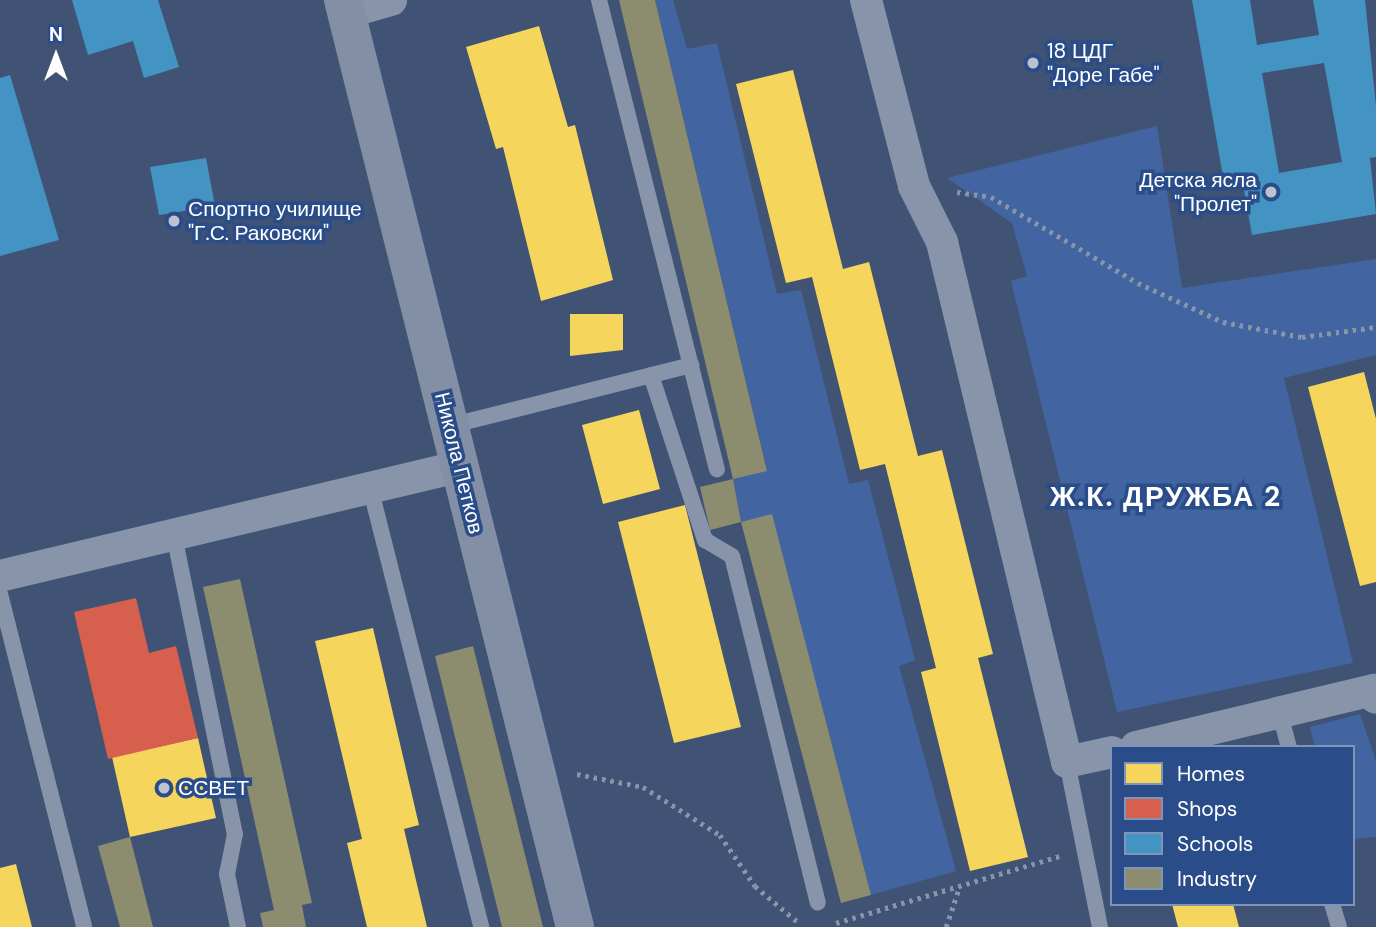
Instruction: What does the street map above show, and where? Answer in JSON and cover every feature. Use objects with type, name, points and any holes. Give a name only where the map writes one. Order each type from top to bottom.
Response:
[{"type":"street","points":[[345,7],[391,0]]},
{"type":"street","points":[[866,0],[914,186],[942,242],[1067,762],[1110,752]]},
{"type":"street","name":"Никола Петков","points":[[345,7],[575,927]]},
{"type":"street","points":[[0,576],[460,466]]},
{"type":"street","points":[[1145,745],[1374,690],[1376,698]]},
{"type":"lane","points":[[599,0],[717,469]]},
{"type":"lane","points":[[449,426],[691,365]]},
{"type":"lane","points":[[651,375],[705,540],[732,556],[818,903]]},
{"type":"lane","points":[[370,487],[481,927]]},
{"type":"lane","points":[[174,535],[235,834],[227,874],[238,927]]},
{"type":"lane","points":[[0,594],[84,927]]},
{"type":"lane","points":[[1280,714],[1288,745]]},
{"type":"lane","points":[[1067,762],[1100,927]]},
{"type":"lane","points":[[1333,906],[1339,927]]},
{"type":"path","points":[[914,186],[991,197],[1139,284],[1223,322],[1302,337],[1376,327]]},
{"type":"path","points":[[946,927],[959,887]]},
{"type":"shaded area","points":[[655,0],[673,0],[687,49],[717,43],[777,294],[801,290],[849,484],[868,480],[915,660],[899,666],[956,871],[871,895],[772,515],[741,522],[733,479],[767,470]]},
{"type":"shaded area","points":[[1157,126],[1182,288],[1376,259],[1376,355],[1284,378],[1353,663],[1117,712],[1011,281],[1027,276],[1012,223],[947,178]]},
{"type":"shaded area","points":[[1360,714],[1376,761],[1376,837],[1355,839],[1355,745],[1314,745],[1310,727]]},
{"type":"building: Homes","points":[[539,26],[568,127],[575,125],[613,280],[541,301],[503,147],[496,149],[466,47]]},
{"type":"building: Homes","points":[[793,70],[843,269],[869,262],[918,456],[942,450],[993,654],[978,658],[1028,857],[970,871],[921,672],[936,668],[885,464],[860,470],[812,277],[786,283],[736,84]]},
{"type":"building: Homes","points":[[570,314],[623,314],[623,350],[570,356]]},
{"type":"building: Homes","points":[[1364,372],[1376,419],[1376,582],[1360,586],[1308,387]]},
{"type":"building: Homes","points":[[639,410],[660,489],[603,504],[582,425]]},
{"type":"building: Homes","points":[[685,505],[741,727],[674,743],[618,522]]},
{"type":"building: Homes","points":[[373,628],[419,825],[404,829],[427,927],[367,927],[347,843],[362,839],[315,641]]},
{"type":"building: Homes","name":"ССВЕТ","points":[[198,738],[216,818],[130,837],[112,757]]},
{"type":"building: Homes","points":[[16,864],[32,927],[0,927],[0,868]]},
{"type":"building: Homes","points":[[1173,906],[1234,906],[1239,927],[1178,927]]},
{"type":"building: Shops","points":[[136,598],[149,653],[176,646],[198,738],[108,759],[74,612]]},
{"type":"building: Schools","points":[[72,0],[158,0],[179,67],[144,78],[133,41],[88,55]]},
{"type":"building: Schools","points":[[1192,0],[1250,0],[1257,45],[1319,35],[1313,0],[1365,0],[1376,106],[1376,157],[1370,158],[1376,214],[1252,235],[1242,179],[1224,182]],"holes":[[[1324,63],[1342,162],[1279,173],[1262,73]]]},
{"type":"building: Schools","points":[[10,75],[59,240],[0,256],[0,78]]},
{"type":"building: Schools","points":[[206,158],[215,206],[159,215],[150,167]]},
{"type":"building: Industry","points":[[619,0],[655,0],[767,471],[733,479]]},
{"type":"building: Industry","points":[[733,479],[741,522],[710,530],[700,487]]},
{"type":"building: Industry","points":[[772,514],[871,895],[841,903],[741,522]]},
{"type":"building: Industry","points":[[240,579],[312,903],[302,905],[306,927],[263,927],[260,913],[274,910],[203,587]]},
{"type":"building: Industry","points":[[473,646],[543,927],[502,927],[435,656]]},
{"type":"building: Industry","points":[[130,837],[153,927],[120,927],[98,846]]},
{"type":"place","name":"18 ЦДГ \"Доре Габе\"","points":[[1033,63]]},
{"type":"place","name":"Детска ясла \"Пролет\"","points":[[1271,192]]},
{"type":"place","name":"Спортно училище \"Г.С. Раковски\"","points":[[174,221]]},
{"type":"place","name":"ССВЕТ","points":[[164,788]]},
{"type":"district","name":"Ж.К. ДРУЖБА 2","points":[[1166,497]]}]
